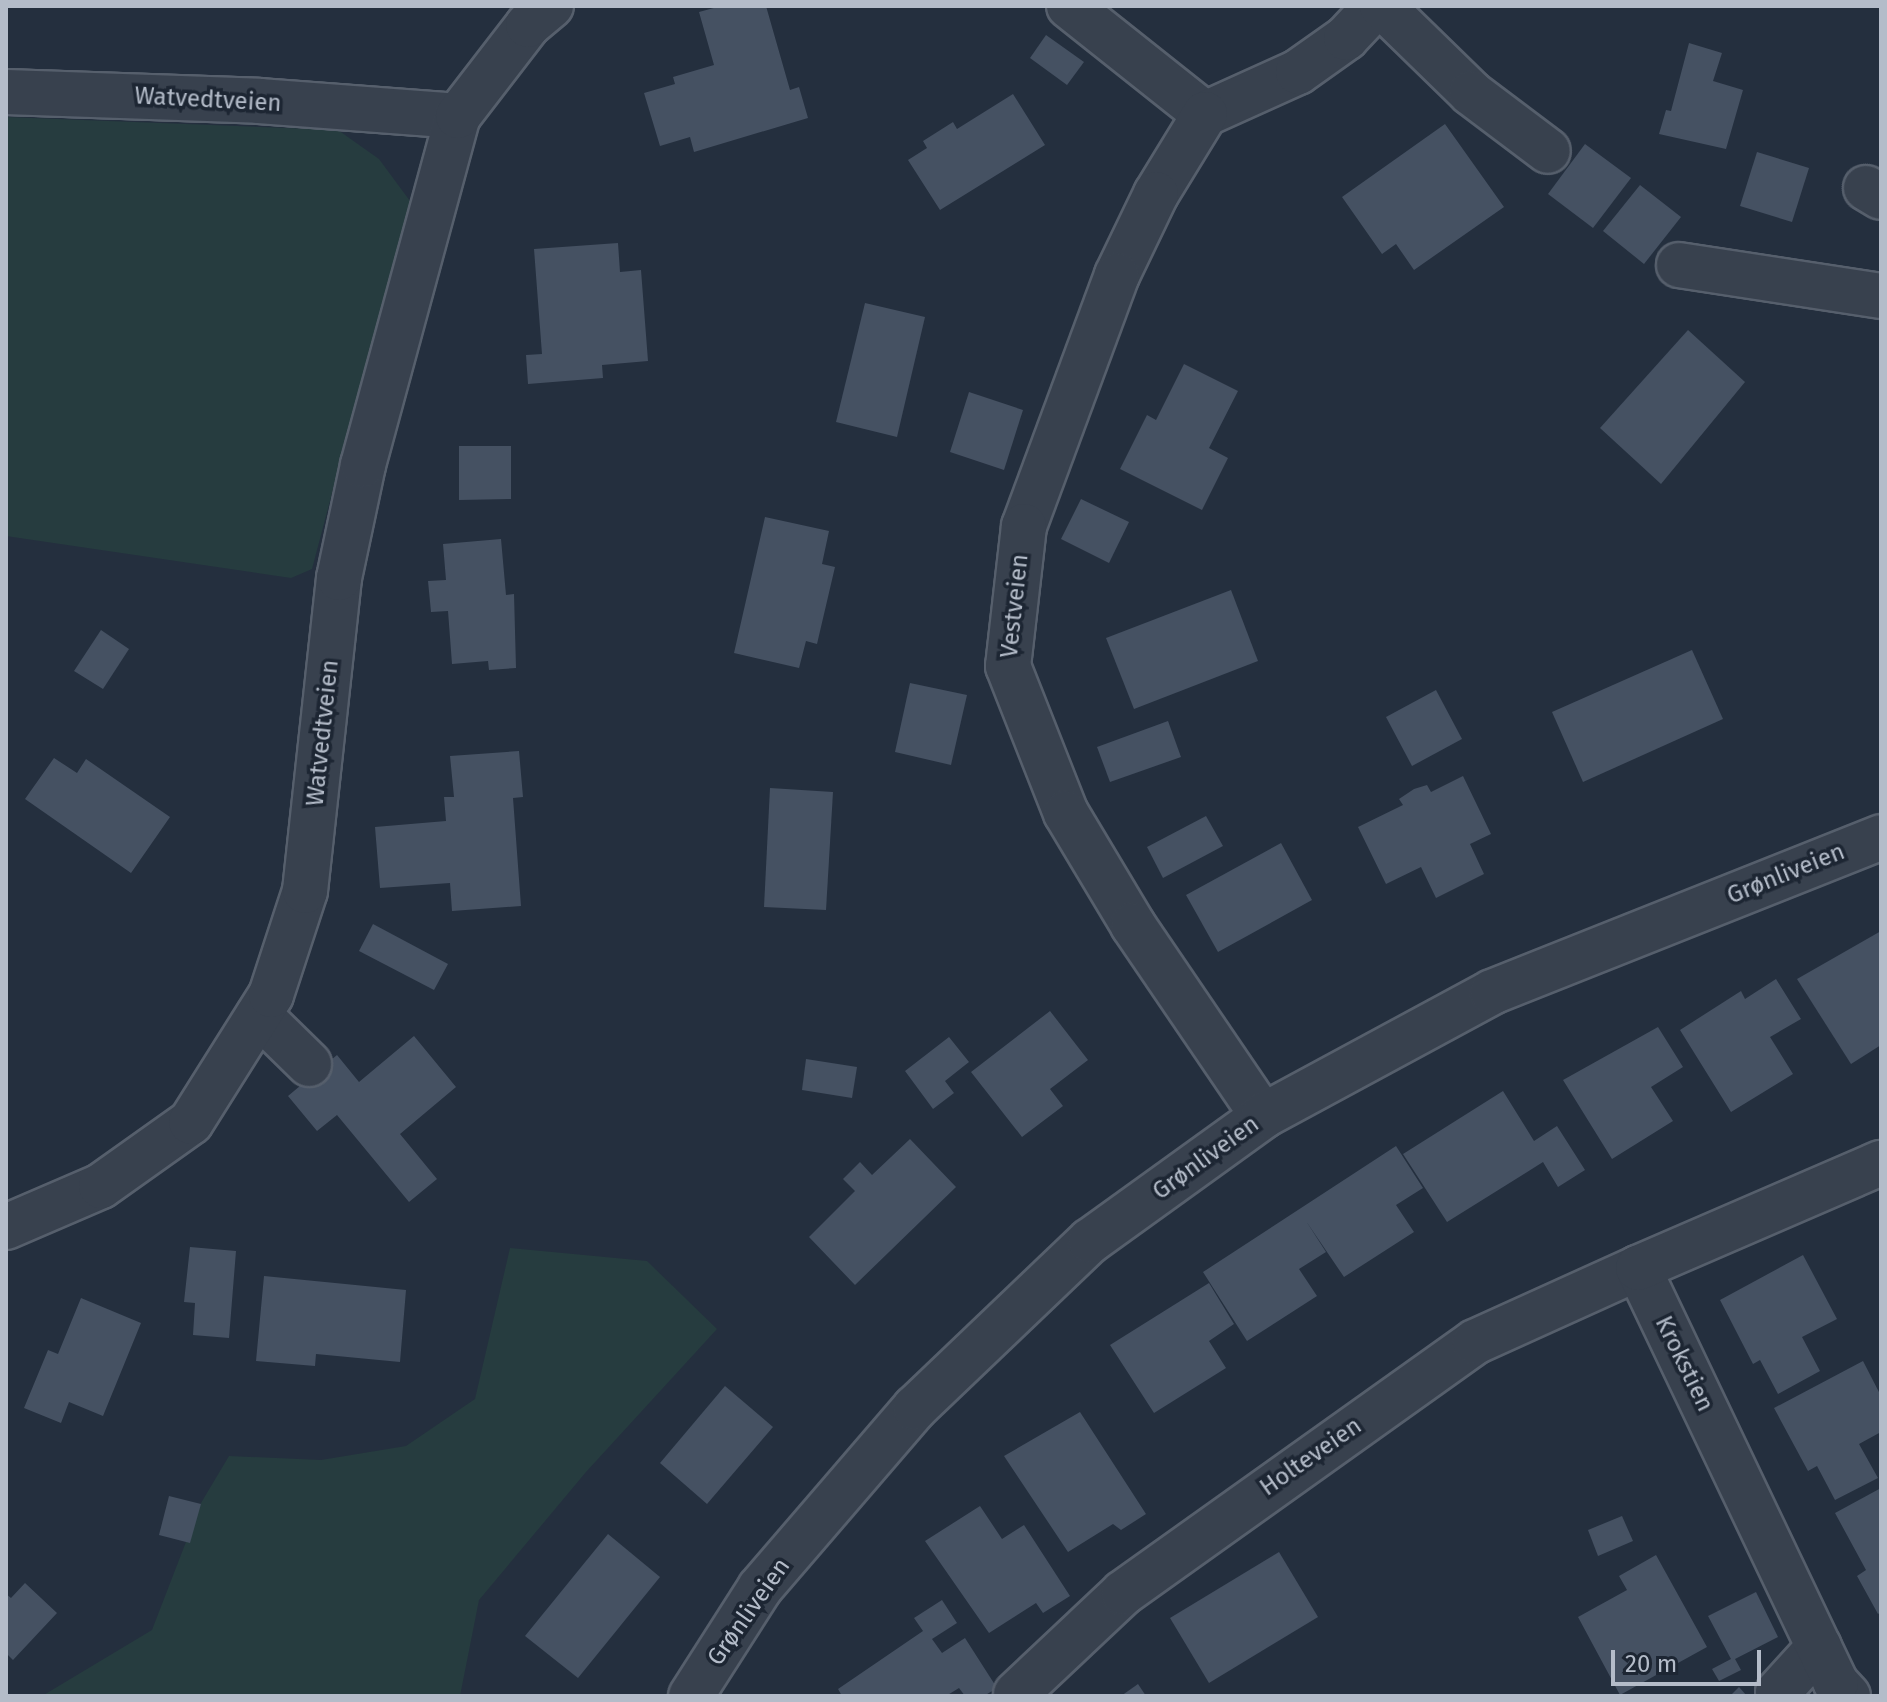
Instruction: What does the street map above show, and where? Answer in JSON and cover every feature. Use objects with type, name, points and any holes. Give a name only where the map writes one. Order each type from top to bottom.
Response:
[{"type":"street","name":"Watvedtveien","points":[[6,1227],[101,1186],[191,1122],[271,995],[305,891],[339,578],[363,465],[458,116],[528,25],[551,6]]},
{"type":"street","points":[[1069,6],[1205,114],[1298,72],[1346,38],[1379,6],[1471,93],[1548,151]]},
{"type":"street","name":"Watvedtveien","points":[[6,92],[259,101],[458,116]]},
{"type":"street","name":"Vestveien","points":[[1205,114],[1156,194],[1117,275],[1024,526],[1008,666],[1066,813],[1127,916],[1263,1116]]},
{"type":"street","points":[[1679,265],[1881,296]]},
{"type":"street","name":"Grønliveien","points":[[691,1696],[760,1588],[915,1408],[1090,1241],[1263,1116],[1492,992],[1881,837]]},
{"type":"street","points":[[259,1015],[309,1064]]},
{"type":"street","points":[[1638,1268],[1881,1163]]},
{"type":"street","name":"Krokstien","points":[[1638,1268],[1819,1647],[1848,1696]]},
{"type":"street","name":"Holteveien","points":[[1016,1694],[1123,1593],[1475,1342],[1638,1268]]},
{"type":"street","points":[[1778,1692],[1819,1647]]},
{"type":"green space","points":[[6,117],[338,130],[379,159],[410,201],[411,231],[365,368],[312,569],[291,578],[6,536]]},
{"type":"green space","points":[[510,1248],[647,1261],[717,1329],[586,1472],[479,1600],[460,1696],[42,1696],[152,1630],[201,1503],[229,1456],[321,1460],[406,1446],[475,1399]]},
{"type":"building","points":[[721,6],[766,6],[790,90],[799,87],[808,118],[694,152],[690,137],[660,146],[644,93],[675,84],[673,77],[714,65],[699,12]]},
{"type":"building","points":[[1046,35],[1084,62],[1067,85],[1030,58]]},
{"type":"building","points":[[1689,43],[1722,53],[1713,81],[1743,90],[1726,149],[1659,134],[1666,110],[1671,111]]},
{"type":"building","points":[[1013,94],[1045,145],[940,210],[908,160],[927,148],[923,141],[953,122],[957,129]]},
{"type":"building","points":[[1445,124],[1504,207],[1414,270],[1396,244],[1382,254],[1342,197]]},
{"type":"building","points":[[1585,144],[1631,178],[1593,228],[1548,194]]},
{"type":"building","points":[[1757,152],[1809,168],[1792,222],[1740,206]]},
{"type":"building","points":[[1640,185],[1681,217],[1644,264],[1603,231]]},
{"type":"building","points":[[618,243],[620,272],[641,270],[648,361],[602,365],[603,378],[528,384],[526,355],[542,354],[534,249]]},
{"type":"building","points":[[865,303],[925,317],[897,437],[836,422]]},
{"type":"building","points":[[1688,330],[1745,382],[1661,484],[1600,428]]},
{"type":"building","points":[[1184,364],[1238,391],[1209,448],[1228,458],[1202,510],[1120,469],[1147,415],[1156,420]]},
{"type":"building","points":[[969,392],[1023,410],[1004,470],[950,452]]},
{"type":"building","points":[[459,446],[511,446],[511,499],[459,500]]},
{"type":"building","points":[[1081,499],[1129,522],[1109,563],[1061,539]]},
{"type":"building","points":[[765,517],[829,531],[822,564],[835,567],[817,644],[806,641],[799,668],[734,653]]},
{"type":"building","points":[[501,539],[506,595],[514,594],[516,668],[489,670],[488,661],[452,664],[448,611],[431,612],[428,581],[446,580],[443,544]]},
{"type":"building","points":[[1231,590],[1258,661],[1134,709],[1106,638]]},
{"type":"building","points":[[101,630],[129,649],[103,689],[74,671]]},
{"type":"building","points":[[1692,650],[1723,719],[1583,782],[1552,712]]},
{"type":"building","points":[[910,683],[967,695],[951,765],[895,752]]},
{"type":"building","points":[[1436,690],[1462,739],[1412,766],[1386,717]]},
{"type":"building","points":[[1168,721],[1181,757],[1110,782],[1097,747]]},
{"type":"building","points":[[519,751],[523,797],[513,798],[521,906],[452,911],[450,883],[380,888],[375,827],[446,821],[444,797],[454,797],[450,756]]},
{"type":"building","points":[[54,758],[77,773],[86,759],[170,817],[131,873],[25,799]]},
{"type":"building","points":[[1463,776],[1491,834],[1470,844],[1484,874],[1436,898],[1421,867],[1386,884],[1358,827],[1403,805],[1399,799],[1414,789],[1427,785],[1431,792]]},
{"type":"building","points":[[770,788],[833,792],[826,910],[764,907]]},
{"type":"building","points":[[1206,816],[1223,846],[1163,878],[1147,847]]},
{"type":"building","points":[[1281,843],[1312,900],[1218,952],[1186,895]]},
{"type":"building","points":[[373,924],[448,964],[434,990],[359,951]]},
{"type":"building","points":[[1881,931],[1881,1045],[1851,1064],[1797,979]]},
{"type":"building","points":[[1776,979],[1801,1019],[1770,1037],[1793,1074],[1731,1112],[1680,1030],[1741,991],[1745,999]]},
{"type":"building","points":[[1050,1011],[1088,1060],[1050,1089],[1063,1106],[1022,1137],[971,1072]]},
{"type":"building","points":[[1658,1027],[1683,1067],[1651,1087],[1673,1121],[1612,1159],[1563,1080]]},
{"type":"building","points":[[414,1036],[456,1087],[400,1134],[437,1179],[409,1202],[337,1115],[317,1131],[288,1096],[337,1055],[359,1082]]},
{"type":"building","points":[[949,1037],[969,1062],[945,1081],[954,1093],[933,1109],[905,1071]]},
{"type":"building","points":[[806,1059],[857,1067],[852,1098],[802,1090]]},
{"type":"building","points":[[1503,1091],[1534,1141],[1557,1126],[1585,1170],[1558,1187],[1543,1162],[1447,1222],[1403,1154]]},
{"type":"building","points":[[910,1139],[956,1187],[855,1285],[809,1237],[855,1191],[843,1179],[860,1162],[872,1175]]},
{"type":"building","points":[[1396,1146],[1423,1188],[1396,1205],[1414,1232],[1344,1277],[1306,1221],[1326,1252],[1299,1269],[1317,1296],[1247,1341],[1203,1272]]},
{"type":"building","points":[[190,1247],[236,1251],[229,1338],[193,1335],[195,1303],[184,1302]]},
{"type":"building","points":[[1803,1255],[1837,1319],[1802,1337],[1820,1371],[1778,1394],[1760,1360],[1753,1364],[1720,1300]]},
{"type":"building","points":[[264,1276],[406,1290],[400,1362],[316,1354],[315,1366],[256,1361]]},
{"type":"building","points":[[1209,1283],[1234,1324],[1209,1341],[1226,1368],[1154,1413],[1110,1345]]},
{"type":"building","points":[[81,1298],[141,1323],[103,1416],[69,1402],[61,1423],[24,1408],[48,1350],[58,1354]]},
{"type":"building","points":[[1863,1361],[1881,1396],[1881,1432],[1859,1444],[1878,1478],[1835,1500],[1817,1466],[1808,1471],[1774,1408]]},
{"type":"building","points":[[725,1386],[773,1427],[707,1504],[660,1463]]},
{"type":"building","points":[[1080,1412],[1146,1514],[1121,1530],[1113,1524],[1068,1552],[1004,1456]]},
{"type":"building","points":[[1881,1488],[1881,1612],[1878,1614],[1857,1576],[1866,1570],[1835,1513]]},
{"type":"building","points":[[169,1496],[201,1504],[190,1543],[159,1535]]},
{"type":"building","points":[[980,1506],[1002,1539],[1024,1525],[1070,1596],[1043,1613],[1036,1603],[989,1633],[925,1541]]},
{"type":"building","points":[[1622,1516],[1633,1541],[1598,1556],[1588,1530]]},
{"type":"building","points":[[608,1534],[660,1577],[578,1678],[525,1636]]},
{"type":"building","points":[[1279,1552],[1318,1617],[1209,1683],[1170,1618]]},
{"type":"building","points":[[1656,1555],[1707,1647],[1620,1695],[1578,1617],[1627,1590],[1619,1576]]},
{"type":"building","points":[[25,1583],[57,1613],[13,1660],[6,1653],[6,1594],[11,1598]]},
{"type":"building","points":[[1756,1592],[1778,1637],[1735,1659],[1741,1670],[1719,1681],[1712,1669],[1731,1659],[1708,1616]]},
{"type":"building","points":[[942,1600],[957,1623],[932,1639],[942,1653],[965,1638],[997,1688],[984,1696],[965,1696],[959,1688],[946,1696],[842,1696],[838,1689],[923,1631],[914,1618]]},
{"type":"building","points":[[1138,1684],[1146,1696],[1121,1696]]},
{"type":"building","points":[[1739,1687],[1747,1696],[1730,1696]]}]
